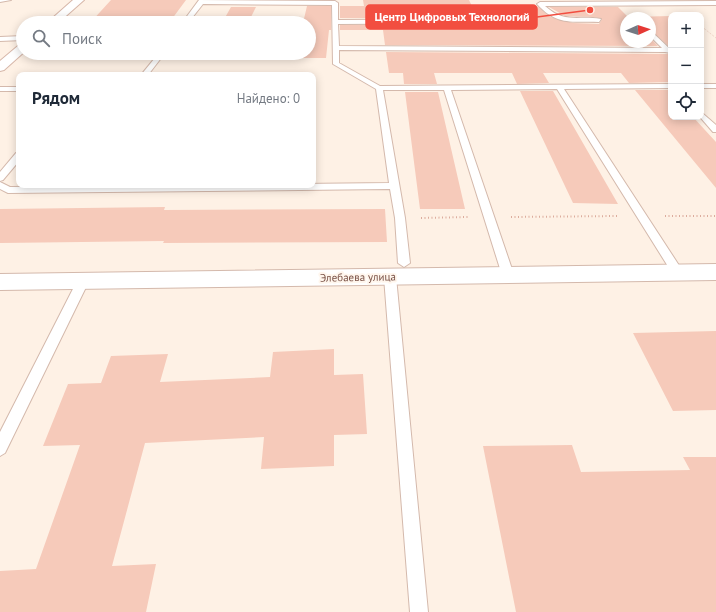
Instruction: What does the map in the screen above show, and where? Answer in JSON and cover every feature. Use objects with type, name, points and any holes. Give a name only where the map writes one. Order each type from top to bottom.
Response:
[{"type":"street","points":[[60,16],[79,0]]},
{"type":"street","points":[[0,67],[16,53]]},
{"type":"street","name":"Элебаева улица","points":[[0,282],[83,281],[397,270],[508,275],[716,272]]},
{"type":"lane","points":[[0,0],[8,0]]},
{"type":"lane","points":[[190,16],[201,1],[335,4],[336,64],[379,88],[668,86]]},
{"type":"lane","points":[[599,20],[562,19],[553,16],[540,4],[716,3]]},
{"type":"lane","points":[[336,22],[383,23],[500,21]]},
{"type":"lane","points":[[0,39],[16,38]]},
{"type":"lane","points":[[656,39],[668,51]]},
{"type":"lane","points":[[335,48],[668,52]]},
{"type":"lane","points":[[146,72],[156,60]]},
{"type":"lane","points":[[704,85],[716,86]]},
{"type":"lane","points":[[447,87],[508,275]]},
{"type":"lane","points":[[559,87],[640,216],[678,273]]},
{"type":"lane","points":[[0,89],[16,88]]},
{"type":"lane","points":[[379,88],[400,218],[397,270],[419,612]]},
{"type":"lane","points":[[704,117],[716,130]]},
{"type":"lane","points":[[0,178],[16,159]]},
{"type":"lane","points":[[0,185],[8,190],[201,188]]},
{"type":"lane","points":[[316,187],[394,186]]},
{"type":"lane","points":[[0,448],[83,281]]},
{"type":"path","points":[[704,28],[716,38]]},
{"type":"path","points":[[400,218],[716,216]]},
{"type":"building","points":[[111,0],[186,0],[174,16],[96,16]]},
{"type":"building","points":[[363,0],[469,0],[472,6],[537,6],[551,17],[573,23],[599,24],[602,19],[593,17],[565,16],[549,7],[618,7],[623,12],[620,12],[620,46],[385,45],[383,30],[340,30],[340,25],[501,24],[505,21],[501,18],[340,18],[340,6],[364,6]]},
{"type":"building","points":[[307,6],[331,6],[331,30],[329,30],[326,58],[316,58],[316,16],[305,16]]},
{"type":"building","points":[[231,7],[256,7],[252,16],[226,16]]},
{"type":"building","points":[[656,16],[668,16],[668,45],[656,35]]},
{"type":"building","points":[[386,52],[668,54],[668,82],[629,83],[621,73],[543,73],[549,83],[517,84],[512,73],[434,73],[437,84],[404,84],[403,73],[389,73]]},
{"type":"building","points":[[635,90],[668,90],[668,120],[696,120],[716,142],[716,188]]},
{"type":"building","points":[[520,91],[553,91],[618,204],[573,203]]},
{"type":"building","points":[[405,92],[438,92],[465,209],[420,209]]},
{"type":"building","points":[[165,207],[164,210],[385,209],[387,242],[163,243],[164,241],[0,243],[0,209]]},
{"type":"building","points":[[716,331],[716,410],[673,411],[633,333]]},
{"type":"building","points":[[334,349],[334,375],[363,374],[367,434],[334,435],[334,466],[261,469],[264,437],[145,443],[112,566],[156,564],[146,612],[0,612],[0,571],[36,569],[80,445],[43,446],[68,384],[101,383],[111,356],[168,354],[160,382],[270,377],[273,352]]},
{"type":"building","points":[[572,445],[581,472],[690,470],[683,457],[716,457],[716,612],[516,612],[483,446]]},
{"type":"place","name":"Центр Цифровых Технологий","points":[[590,10]]}]
